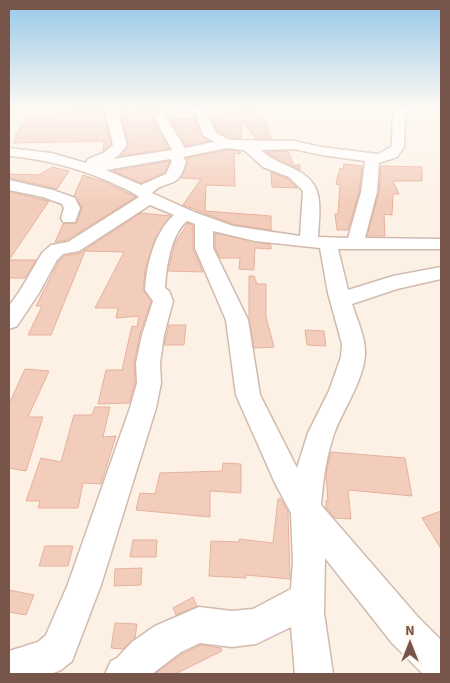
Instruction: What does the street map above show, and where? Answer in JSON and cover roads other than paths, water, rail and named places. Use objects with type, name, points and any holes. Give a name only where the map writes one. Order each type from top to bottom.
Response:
[{"type":"street","points":[[89,167],[118,150],[120,145],[119,140]]},
{"type":"street","points":[[9,321],[29,293],[49,257],[57,249],[73,247],[136,208],[146,195],[146,188],[168,182],[173,177],[179,161],[171,140]]},
{"type":"street","points":[[219,140],[227,144]]},
{"type":"street","points":[[331,243],[366,203],[372,162],[394,152],[399,144],[399,140]]},
{"type":"street","points":[[89,167],[151,159],[227,144],[248,146],[294,145],[321,151],[378,158]]},
{"type":"street","points":[[248,146],[268,164],[300,177],[310,187],[311,202],[331,243],[340,300],[353,344],[353,357],[341,392],[321,433],[310,472],[306,510],[309,561],[307,613],[314,674]]},
{"type":"street","points":[[9,152],[37,155],[89,167],[195,218],[258,236],[331,243],[441,244]]},
{"type":"street","points":[[9,185],[47,193],[69,201],[72,208],[69,218]]},
{"type":"street","points":[[195,218],[208,258],[237,320],[248,395],[284,474],[306,510],[405,630],[441,666]]},
{"type":"street","points":[[9,669],[54,653],[59,648],[77,603],[145,400],[149,383],[148,363],[153,335],[163,301],[162,296],[155,290],[155,286],[165,241],[171,227],[195,218]]},
{"type":"street","points":[[340,300],[393,284],[441,273]]},
{"type":"street","points":[[124,674],[130,671],[145,655],[168,639],[199,625],[232,629],[256,626],[308,599]]}]
